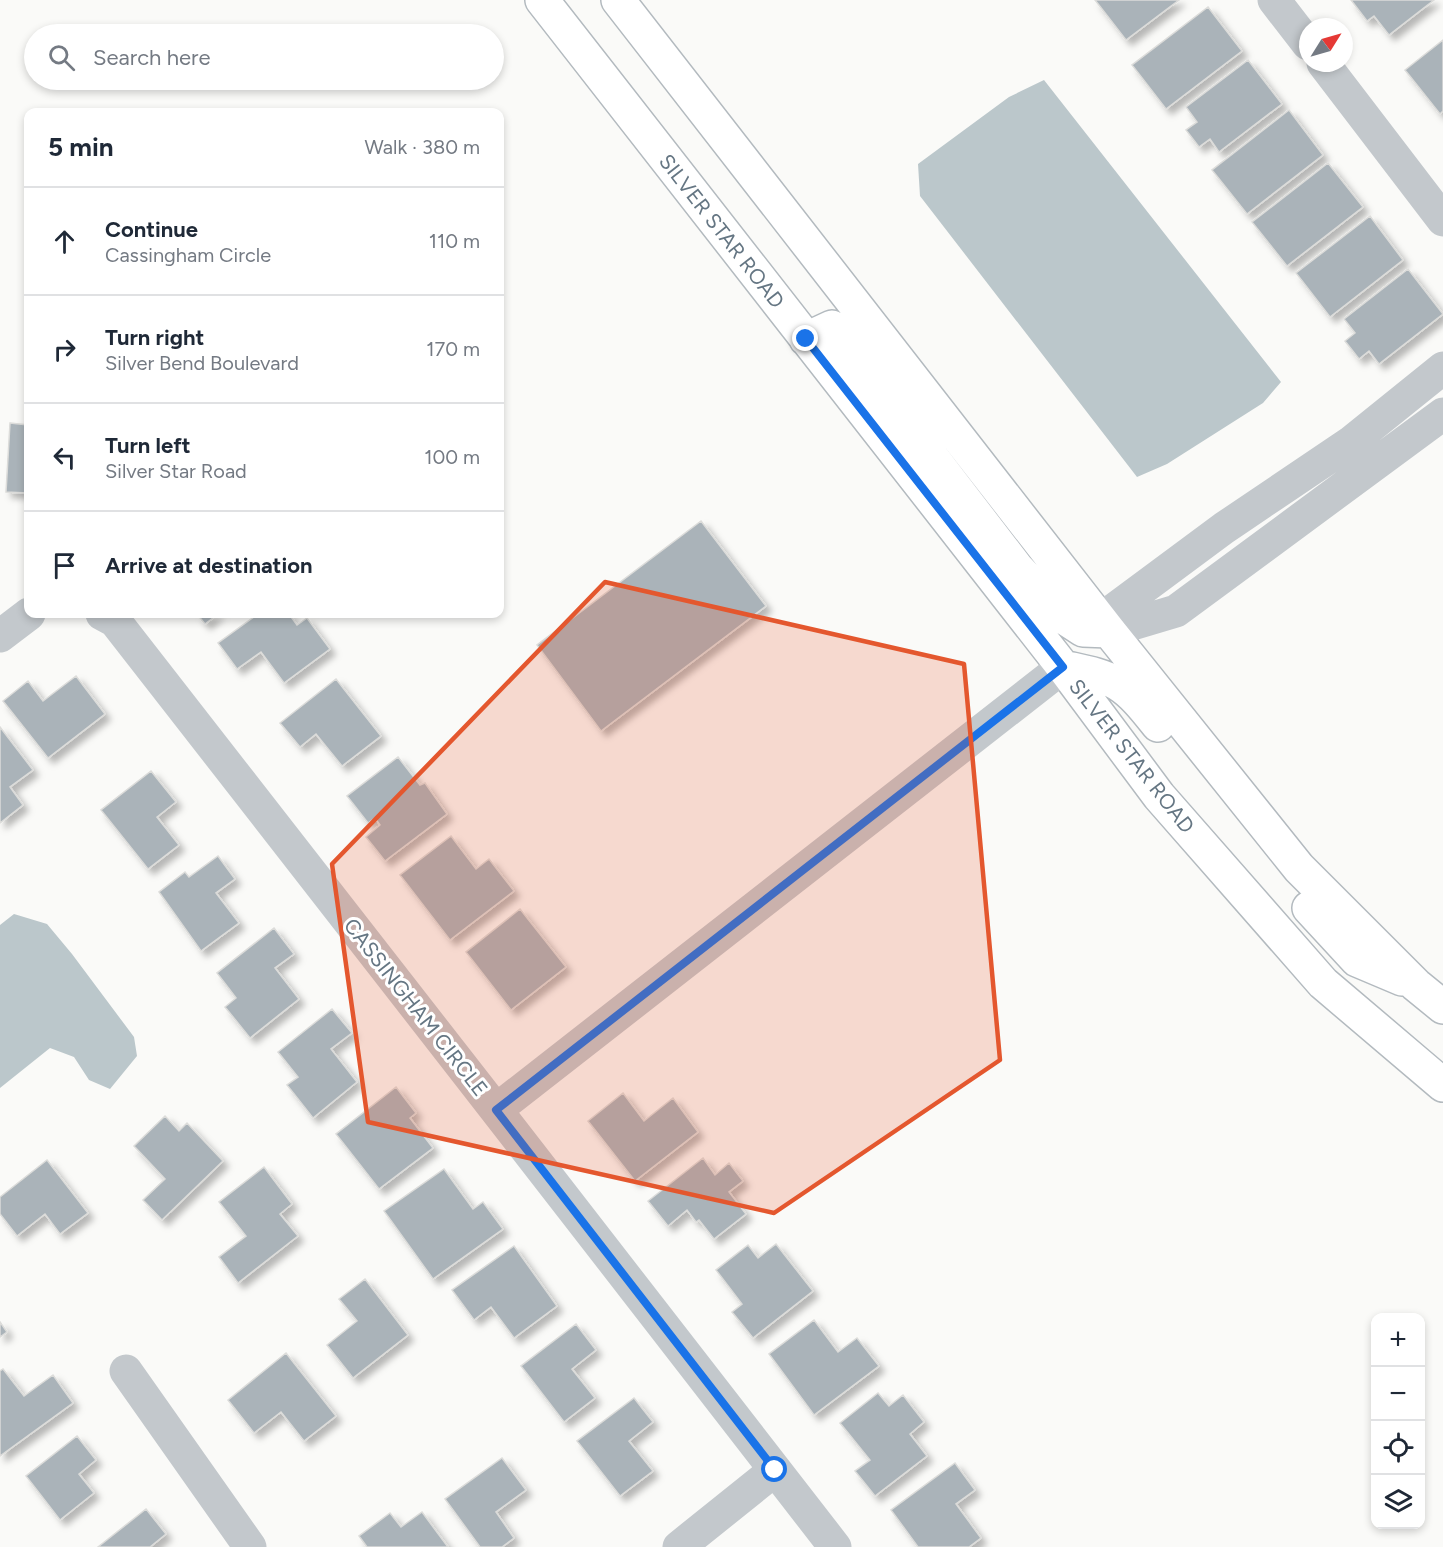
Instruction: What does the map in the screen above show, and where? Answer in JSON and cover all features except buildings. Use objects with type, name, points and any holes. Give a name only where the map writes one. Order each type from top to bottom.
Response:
[{"type":"main road","name":"SILVER STAR ROAD","points":[[542,0],[1063,667],[1159,796],[1323,983],[1443,1085]]},
{"type":"main road","points":[[618,0],[1104,626],[1299,868],[1416,986],[1443,1007]]},
{"type":"main road","points":[[806,339],[832,327],[1017,568],[1063,617],[1083,630],[1104,626]]},
{"type":"main road","points":[[1063,667],[1117,684],[1136,699],[1275,872],[1357,960],[1416,986]]},
{"type":"street","points":[[1274,0],[1299,32]]},
{"type":"street","points":[[1330,72],[1443,220]]},
{"type":"street","points":[[1104,626],[1224,528],[1350,443],[1443,368]]},
{"type":"street","points":[[1104,626],[1176,611],[1443,414]]},
{"type":"street","points":[[1311,469],[1331,496]]},
{"type":"street","points":[[0,636],[24,618]]},
{"type":"street","name":"CASSINGHAM CIRCLE","points":[[109,618],[115,621],[835,1547]]},
{"type":"street","points":[[496,1110],[1063,667]]},
{"type":"street","points":[[126,1371],[250,1547]]},
{"type":"street","points":[[679,1547],[775,1470]]},
{"type":"highlighted area","points":[[605,582],[964,664],[1000,1060],[774,1213],[368,1122],[332,864]]},
{"type":"shaded area","points":[[1044,80],[1281,382],[1263,403],[1167,464],[1137,477],[920,196],[918,164],[1009,97]]},
{"type":"shaded area","points":[[14,914],[47,924],[134,1037],[137,1056],[110,1089],[89,1080],[74,1057],[50,1048],[0,1088],[0,925]]},
{"type":"route","points":[[775,1470],[496,1110],[1063,667],[806,339]]}]
